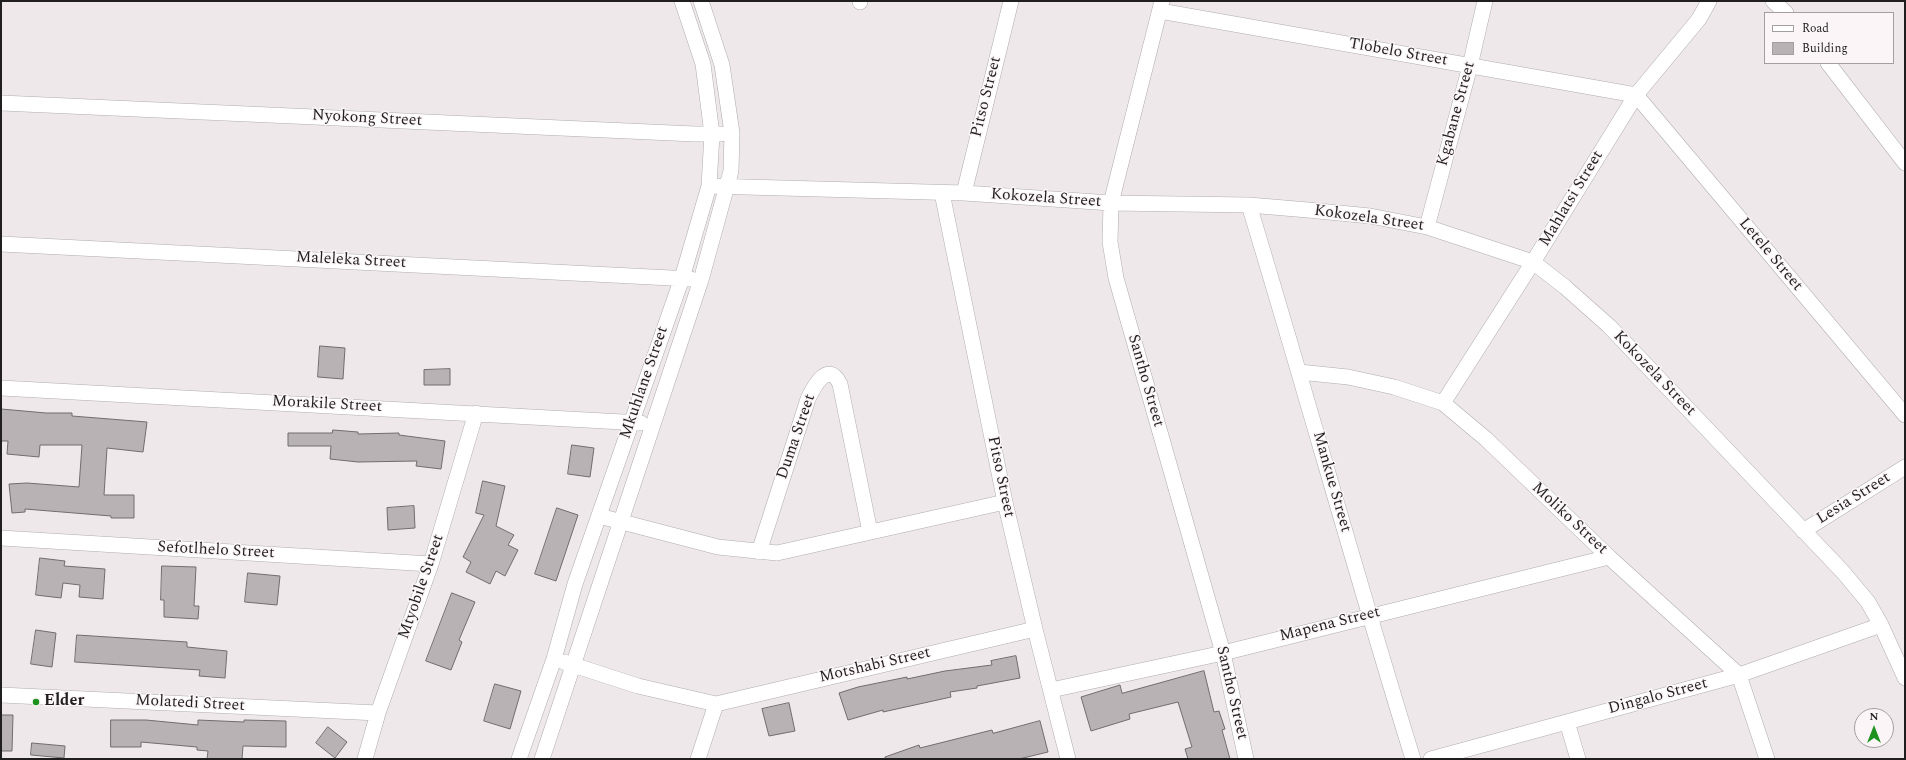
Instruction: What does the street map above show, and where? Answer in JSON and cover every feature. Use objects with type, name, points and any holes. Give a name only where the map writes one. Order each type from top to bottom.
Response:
[{"type":"street","name":"Mkuhlane Street","points":[[520,759],[554,659],[575,584],[682,278],[709,186],[712,134],[703,64],[682,1]]},
{"type":"street","name":"Mkuhlane Street","points":[[542,759],[701,280],[731,171],[732,133],[722,65],[701,1]]},
{"type":"street","name":"Pitso Street","points":[[964,193],[1010,1]]},
{"type":"street","name":"Kgabane Street","points":[[1427,227],[1470,66],[1485,1]]},
{"type":"street","name":"Mahlatsi Street","points":[[1443,403],[1533,262],[1636,94],[1699,19],[1709,1]]},
{"type":"street","points":[[1772,1],[1785,12]]},
{"type":"street","name":"Tlobelo Street","points":[[1161,6],[1470,66],[1636,94]]},
{"type":"street","name":"Santho Street","points":[[1161,6],[1111,203],[1110,242],[1116,278],[1223,652],[1246,759]]},
{"type":"street","points":[[1829,64],[1905,163]]},
{"type":"street","name":"Letele Street","points":[[1636,94],[1905,415]]},
{"type":"street","name":"Nyokong Street","points":[[1,103],[712,134],[732,133]]},
{"type":"street","name":"Kokozela Street","points":[[709,186],[964,193],[1111,203],[1248,205],[1370,216],[1427,227],[1533,262],[1565,287],[1609,326],[1843,572],[1868,602],[1881,625],[1905,678]]},
{"type":"street","name":"Pitso Street","points":[[942,193],[1005,502],[1068,759]]},
{"type":"street","name":"Mankue Street","points":[[1248,205],[1299,372],[1368,615],[1413,759]]},
{"type":"street","name":"Maleleka Street","points":[[1,244],[701,280]]},
{"type":"street","name":"Moliko Street","points":[[1299,372],[1348,377],[1394,387],[1443,403],[1486,439],[1609,557],[1739,675],[1767,759]]},
{"type":"street","name":"Duma Street","points":[[759,552],[808,399],[815,384],[824,376],[831,374],[837,378],[840,384],[870,532]]},
{"type":"street","name":"Morakile Street","points":[[1,388],[654,424]]},
{"type":"street","name":"Mtyobile Street","points":[[365,759],[378,713],[431,564],[476,413]]},
{"type":"street","name":"Lesia Street","points":[[1803,531],[1905,467]]},
{"type":"street","points":[[599,516],[621,523],[718,547],[777,553],[1005,502]]},
{"type":"street","name":"Sefotlhelo Street","points":[[1,538],[431,564]]},
{"type":"street","name":"Mapena Street","points":[[1051,690],[1223,652],[1368,615],[1609,557]]},
{"type":"street","name":"Dingalo Street","points":[[1431,759],[1739,675],[1881,625]]},
{"type":"street","name":"Motshabi Street","points":[[554,659],[638,686],[716,704],[1035,628]]},
{"type":"street","name":"Molatedi Street","points":[[1,695],[378,713]]},
{"type":"street","points":[[698,759],[716,704]]},
{"type":"street","points":[[1567,722],[1578,759]]},
{"type":"building","points":[[320,346],[345,348],[343,379],[318,377]]},
{"type":"building","points":[[450,369],[450,385],[424,385],[424,370]]},
{"type":"building","points":[[1,409],[46,413],[72,413],[72,416],[147,422],[143,452],[107,448],[104,495],[134,495],[134,518],[111,518],[111,516],[25,509],[25,512],[12,513],[9,484],[27,483],[79,487],[82,445],[40,445],[39,457],[7,454],[8,441],[1,441]]},
{"type":"building","points":[[333,430],[358,432],[358,434],[399,433],[399,435],[445,441],[441,469],[416,466],[417,461],[358,462],[330,459],[331,446],[288,446],[288,433],[332,433]]},
{"type":"building","points":[[572,445],[594,448],[590,477],[568,474]]},
{"type":"building","points":[[483,481],[505,486],[496,526],[514,535],[508,545],[518,550],[505,576],[496,571],[490,584],[466,572],[471,562],[463,557],[484,515],[476,513]]},
{"type":"building","points":[[414,506],[415,528],[388,530],[387,508]]},
{"type":"building","points":[[557,508],[578,515],[556,581],[535,574]]},
{"type":"building","points":[[40,558],[65,561],[64,566],[105,569],[103,599],[79,597],[80,585],[63,583],[61,598],[36,595]]},
{"type":"building","points":[[162,566],[196,567],[194,606],[199,606],[198,619],[164,617],[164,600],[161,600]]},
{"type":"building","points":[[248,573],[280,576],[277,605],[245,602]]},
{"type":"building","points":[[452,593],[475,602],[459,640],[462,642],[451,670],[426,661]]},
{"type":"building","points":[[36,630],[56,633],[52,667],[31,664]]},
{"type":"building","points":[[77,635],[187,642],[187,647],[227,651],[225,678],[199,676],[200,670],[75,662]]},
{"type":"building","points":[[1016,656],[1020,678],[977,686],[977,688],[950,692],[951,697],[883,712],[883,710],[848,720],[839,693],[858,687],[907,677],[907,679],[945,671],[992,665],[991,661]]},
{"type":"building","points":[[1204,671],[1214,712],[1219,711],[1225,729],[1222,730],[1230,759],[1188,759],[1185,749],[1192,747],[1178,702],[1129,714],[1130,719],[1091,731],[1081,697],[1120,685],[1122,693]]},
{"type":"building","points":[[495,684],[521,691],[510,729],[484,721]]},
{"type":"building","points":[[789,703],[795,731],[769,736],[762,709]]},
{"type":"building","points":[[1,715],[13,715],[12,751],[1,751]]},
{"type":"building","points":[[111,720],[146,720],[198,725],[198,720],[244,722],[244,720],[286,721],[286,747],[243,746],[242,759],[207,759],[208,751],[197,750],[197,747],[141,742],[141,747],[111,747]]},
{"type":"building","points":[[1040,721],[1048,752],[1019,759],[885,759],[885,757],[919,745],[920,748],[992,730],[993,733]]},
{"type":"building","points":[[328,727],[347,742],[335,758],[316,743]]},
{"type":"building","points":[[32,743],[65,746],[64,758],[31,755]]},
{"type":"place","name":"Elder","points":[[36,702]]}]
